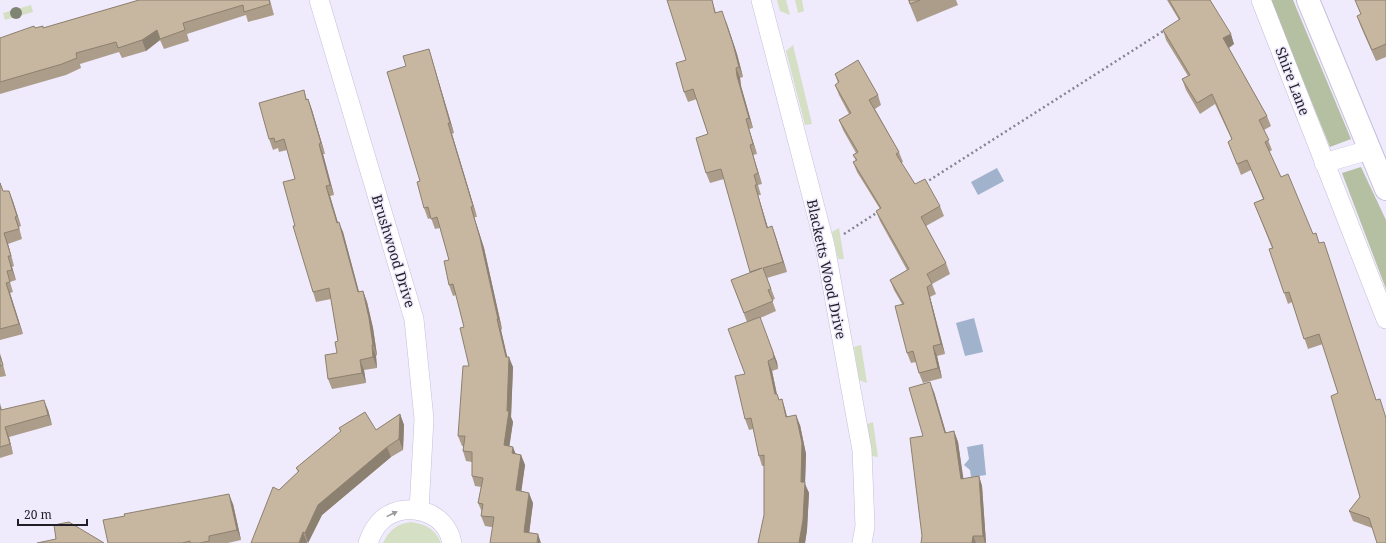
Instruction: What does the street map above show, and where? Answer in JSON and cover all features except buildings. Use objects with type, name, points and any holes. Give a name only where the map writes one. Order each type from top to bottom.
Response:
[{"type":"street","name":"Brushwood Drive","points":[[319,0],[414,318],[424,419],[419,510]]},
{"type":"street","name":"Blacketts Wood Drive","points":[[761,0],[825,246],[862,450],[865,526],[862,543]]},
{"type":"street","name":"Shire Lane","points":[[1262,0],[1324,163],[1386,319]]},
{"type":"street","points":[[1308,0],[1386,189]]},
{"type":"street","points":[[1324,163],[1369,150]]},
{"type":"street","points":[[368,543],[374,530],[382,520],[393,513],[406,509],[419,510],[432,515],[444,524],[451,537],[452,543]]},
{"type":"path","points":[[918,187],[1166,30]]},
{"type":"path","points":[[825,246],[885,208]]},
{"type":"green space","points":[[777,0],[786,0],[790,15],[780,11]]},
{"type":"green space","points":[[795,0],[802,0],[804,11],[798,13]]},
{"type":"green space","points":[[1270,0],[1293,0],[1351,139],[1330,147]]},
{"type":"green space","points":[[31,5],[33,12],[5,20],[3,13]]},
{"type":"green space","points":[[793,45],[812,124],[805,125],[786,51]]},
{"type":"green space","points":[[1361,167],[1386,220],[1386,289],[1342,173]]},
{"type":"green space","points":[[839,228],[844,259],[838,259],[832,232]]},
{"type":"green space","points":[[861,345],[867,383],[859,380],[854,347]]},
{"type":"green space","points":[[873,422],[878,457],[871,456],[867,424]]},
{"type":"green space","points":[[411,522],[421,524],[429,528],[436,534],[441,543],[383,543],[394,528]]},
{"type":"water","points":[[997,168],[1004,181],[978,195],[971,182]]},
{"type":"water","points":[[974,318],[983,352],[965,356],[956,323]]},
{"type":"water","points":[[983,444],[986,475],[971,477],[970,470],[964,465],[969,459],[967,447]]}]
